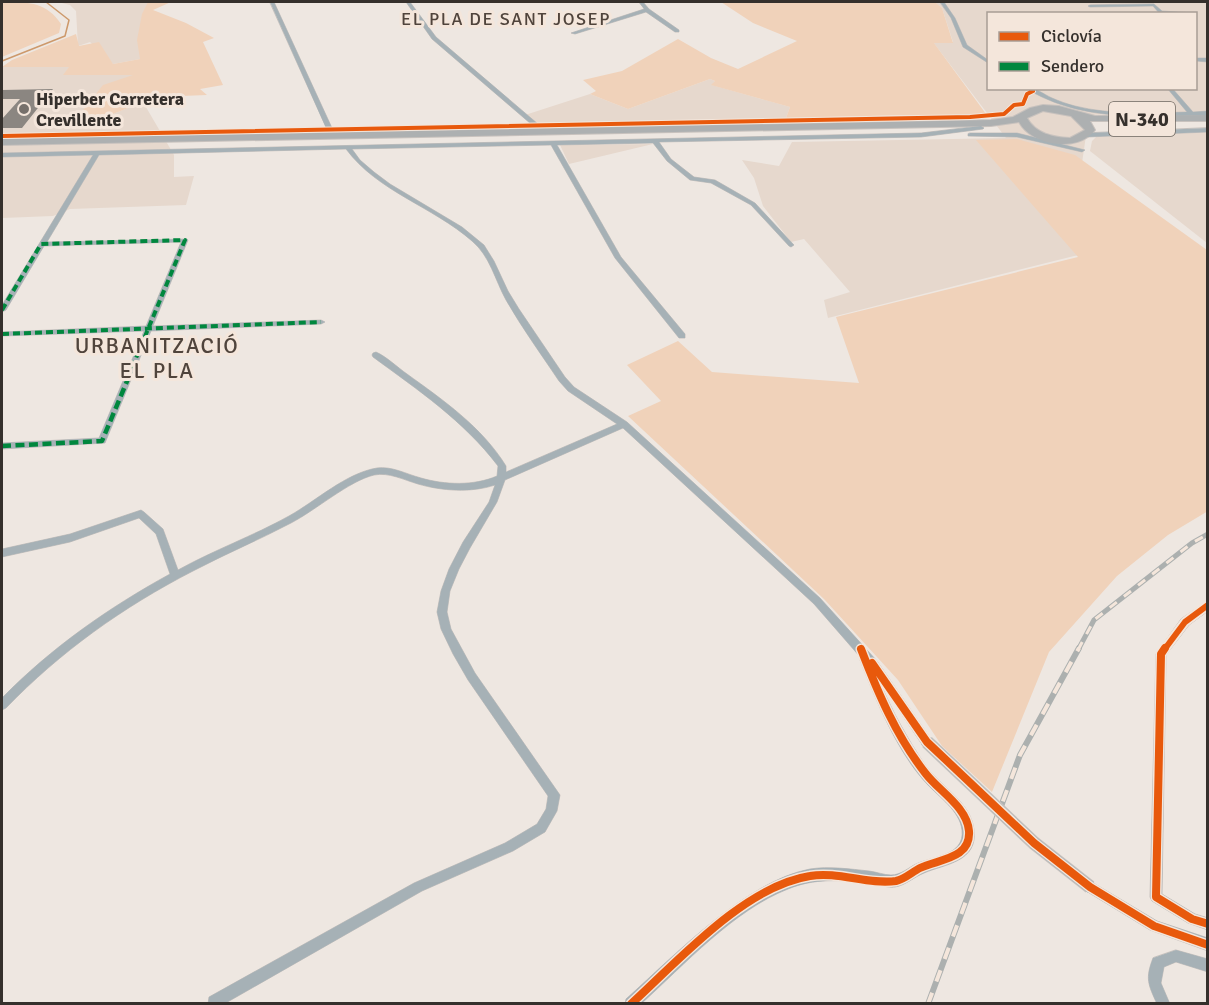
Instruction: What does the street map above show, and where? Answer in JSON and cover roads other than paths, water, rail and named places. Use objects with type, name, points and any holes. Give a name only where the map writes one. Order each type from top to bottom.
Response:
[{"type":"highway","name":"N-340","points":[[1034,110],[1064,111],[1095,120],[1207,120]]},
{"type":"highway","points":[[2,142],[991,123],[1022,118],[1034,110]]},
{"type":"highway","name":"N-340","points":[[1077,116],[1086,122],[1087,134]]},
{"type":"highway","points":[[1022,118],[1028,129]]},
{"type":"highway","name":"N-340","points":[[2,148],[981,128],[1028,129],[1056,140],[1128,125],[1207,120]]},
{"type":"street","points":[[272,2],[330,130]]},
{"type":"street","points":[[408,2],[434,39],[537,126]]},
{"type":"street","points":[[642,2],[647,10],[677,31]]},
{"type":"street","points":[[942,2],[953,18],[965,46],[987,61]]},
{"type":"street","points":[[1088,4],[1154,5],[1161,12]]},
{"type":"street","points":[[573,33],[647,10]]},
{"type":"street","points":[[1171,90],[1191,113]]},
{"type":"street","points":[[2,136],[858,120],[1004,114],[1014,105],[1023,104],[1027,94],[1034,91]]},
{"type":"street","points":[[1034,91],[1054,102],[1064,111]]},
{"type":"street","points":[[1034,91],[1040,101],[1034,110]]},
{"type":"street","points":[[1054,102],[1104,114],[1191,113],[1207,120]]},
{"type":"street","points":[[858,120],[929,124]]},
{"type":"street","points":[[921,135],[981,128]]},
{"type":"street","points":[[1082,150],[1087,134]]},
{"type":"street","points":[[2,155],[921,135],[1017,135],[1082,150]]},
{"type":"street","points":[[1056,140],[1082,150]]},
{"type":"street","points":[[655,141],[669,160],[692,179],[713,181],[753,204],[791,245]]},
{"type":"street","points":[[553,143],[618,258],[682,336]]},
{"type":"street","points":[[346,147],[354,159],[373,174],[428,206],[476,241],[493,261],[508,297],[571,389],[624,424],[817,601],[861,650],[895,693],[927,742],[1034,843],[1090,887],[1154,926],[1208,945]]},
{"type":"street","points":[[2,310],[97,153]]},
{"type":"street","points":[[2,447],[102,441],[185,240],[41,244]]},
{"type":"street","points":[[2,334],[321,322]]},
{"type":"street","points":[[214,1002],[417,886],[509,847],[541,828],[551,811],[554,795],[470,672],[447,633],[442,612],[447,588],[460,556],[491,508],[502,477],[502,466],[458,419],[376,355]]},
{"type":"street","points":[[2,705],[71,640],[175,575],[288,520],[374,472],[388,471],[424,483],[454,488],[490,483],[624,424]]},
{"type":"street","points":[[2,554],[70,538],[141,514],[160,532],[175,575]]},
{"type":"street","points":[[1208,605],[1185,622],[1161,654],[1156,897],[1192,919],[1208,924]]},
{"type":"street","points":[[631,1004],[690,952],[771,888],[809,876],[871,878],[894,882],[920,868],[954,859],[965,846],[969,831],[964,816],[925,774],[905,743],[885,708],[861,650]]},
{"type":"street","points":[[1164,1004],[1154,983],[1158,963],[1176,956],[1208,966]]},
{"type":"waterway","points":[[2,61],[65,36],[69,20],[46,2]]},
{"type":"railway","points":[[1078,650],[1094,620],[1192,543],[1208,534]]},
{"type":"railway","points":[[928,1004],[1020,755],[1079,648]]},
{"type":"place","name":"Hiperber Carretera Crevillente","points":[[24,109]]},
{"type":"district","name":"EL PLA DE SANT JOSEP","points":[[506,19]]},
{"type":"district","name":"URBANITZACIÓ EL PLA","points":[[157,358]]}]
